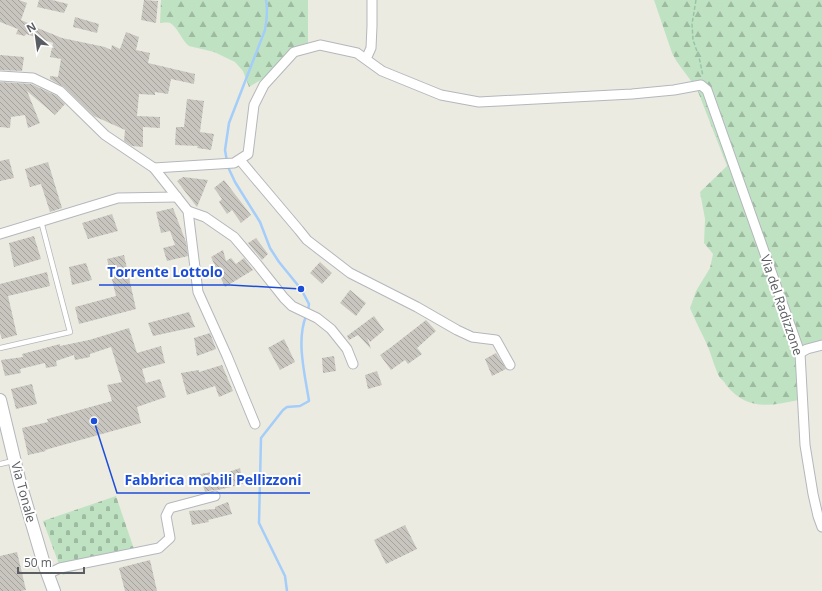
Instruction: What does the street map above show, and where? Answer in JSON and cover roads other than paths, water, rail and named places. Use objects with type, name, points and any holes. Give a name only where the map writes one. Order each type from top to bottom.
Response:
[{"type":"street","points":[[154,168],[222,164],[237,161],[248,154],[254,105],[264,85],[294,52],[320,45],[357,53],[366,59],[371,48],[372,0]]},
{"type":"street","name":"Via del Radizzone","points":[[366,59],[382,71],[441,95],[479,102],[632,94],[674,90],[701,85],[707,90],[800,353],[806,445],[813,494],[822,527]]},
{"type":"street","points":[[0,76],[33,78],[60,91],[105,135],[154,168],[188,211],[198,292],[227,356],[255,424]]},
{"type":"street","points":[[237,161],[255,178],[307,240],[350,273],[472,337],[496,340],[510,365]]},
{"type":"street","points":[[0,234],[118,198],[177,197]]},
{"type":"street","points":[[188,211],[205,217],[234,238],[292,306],[317,318],[331,329],[347,349],[353,364]]},
{"type":"street","points":[[800,353],[807,349],[822,346]]},
{"type":"street","name":"Via Tonale","points":[[0,400],[20,483],[51,583]]},
{"type":"street","points":[[51,583],[60,568],[159,548],[170,538],[166,516],[170,508],[214,496]]},
{"type":"lane","points":[[0,348],[70,332],[41,221]]},
{"type":"lane","points":[[0,464],[15,460]]},
{"type":"waterway","points":[[266,0],[267,15],[265,30],[229,123],[225,150],[228,167],[235,182],[260,222],[270,248],[279,262],[301,289],[309,304],[308,311]]},
{"type":"waterway","points":[[287,591],[285,576],[259,523],[261,438],[283,410],[287,407],[300,406],[309,401],[302,358],[302,336],[306,316]]},
{"type":"place","name":"Torrente Lottolo","points":[[301,289]]},
{"type":"place","name":"Fabbrica mobili Pellizzoni","points":[[94,421]]}]
